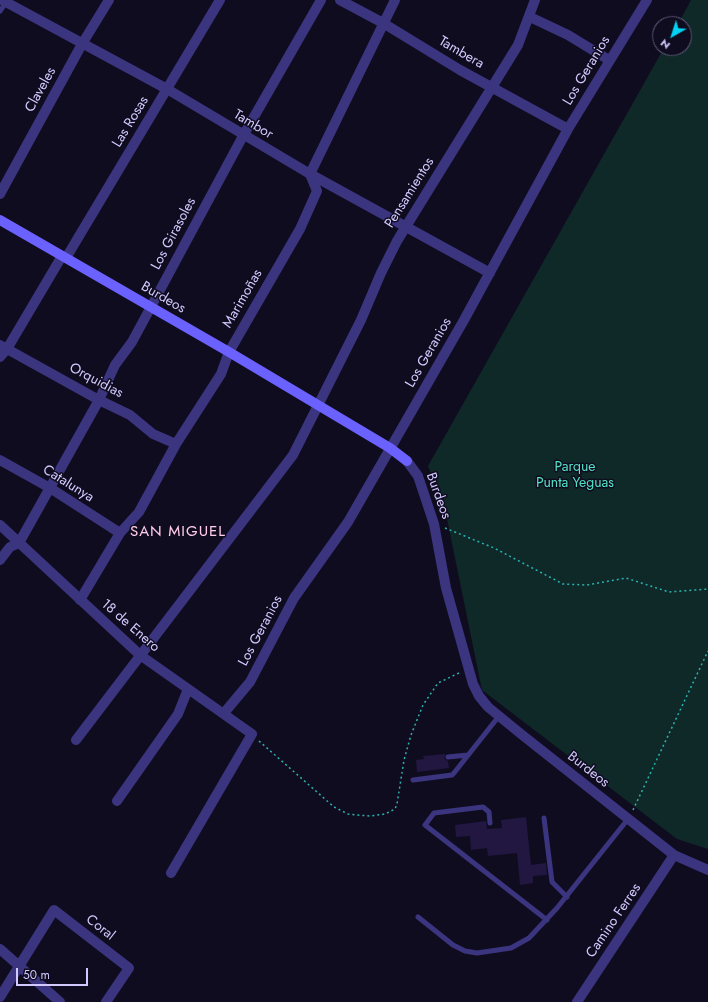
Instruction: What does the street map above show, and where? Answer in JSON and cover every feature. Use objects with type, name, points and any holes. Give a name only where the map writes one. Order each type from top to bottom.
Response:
[{"type":"street","name":"Claveles","points":[[0,194],[82,44],[109,0]]},
{"type":"street","name":"Las Rosas","points":[[0,357],[4,347],[64,257],[220,0]]},
{"type":"street","name":"Los Girasoles","points":[[0,560],[10,547],[19,543],[99,400],[115,365],[132,342],[243,136],[322,0]]},
{"type":"street","name":"Tambera","points":[[340,0],[384,23],[460,70],[568,129]]},
{"type":"street","points":[[310,174],[395,0]]},
{"type":"street","name":"Pensamientos","points":[[76,740],[293,455],[361,320],[381,273],[406,227],[493,88],[518,45],[530,17],[535,0]]},
{"type":"street","name":"Los Geranios","points":[[224,713],[250,682],[294,598],[348,522],[490,273],[568,129],[647,0]]},
{"type":"street","name":"Tambor","points":[[4,3],[167,89],[243,136],[490,273]]},
{"type":"street","points":[[530,17],[568,35],[609,60]]},
{"type":"street","name":"Marimoñas","points":[[80,600],[120,533],[139,512],[176,444],[221,374],[229,352],[286,255],[309,211],[317,191],[310,174]]},
{"type":"street","name":"Burdeos","points":[[0,220],[229,352],[317,406],[390,448],[407,461],[418,476],[434,524],[446,588],[469,670],[478,696],[499,716],[674,855],[708,870]]},
{"type":"street","name":"Orquidias","points":[[4,347],[99,400],[130,415],[153,434],[176,444]]},
{"type":"street","name":"Catalunya","points":[[0,460],[50,488],[120,533]]},
{"type":"street","name":"18 de Enero","points":[[0,525],[140,655],[252,734]]},
{"type":"street","points":[[117,800],[178,714],[188,689]]},
{"type":"street","points":[[171,873],[252,734]]},
{"type":"street","name":"Camino Ferres","points":[[577,1002],[674,855]]},
{"type":"street","name":"Coral","points":[[20,965],[54,910],[129,968],[106,1002]]},
{"type":"street","points":[[0,949],[20,965],[60,1002]]},
{"type":"street","points":[[0,996],[20,965]]},
{"type":"lane","points":[[413,780],[452,775],[499,716]]},
{"type":"lane","points":[[448,757],[468,755]]},
{"type":"lane","points":[[490,823],[489,812],[483,807],[434,814],[425,825],[547,920]]},
{"type":"lane","points":[[544,818],[552,882],[567,896]]},
{"type":"lane","points":[[418,917],[453,945],[465,951],[477,953],[511,948],[529,938],[547,920],[628,819]]},
{"type":"path","points":[[434,524],[494,548],[563,584],[587,585],[626,578],[669,592],[708,589]]},
{"type":"path","points":[[628,819],[708,651]]},
{"type":"path","points":[[252,734],[334,807],[348,814],[371,816],[385,814],[395,808],[397,804],[404,760],[411,735],[430,694],[438,683],[469,670]]},
{"type":"green space","name":"Parque Punta Yeguas","points":[[691,0],[708,0],[708,849],[677,839],[482,690],[445,509],[428,466],[659,56],[692,56],[692,16],[682,16]]},
{"type":"building","points":[[446,754],[444,758],[448,761],[449,768],[417,772],[416,760],[424,759],[423,756]]},
{"type":"building","points":[[526,817],[531,865],[546,863],[547,875],[533,876],[533,883],[520,885],[517,853],[488,856],[487,848],[471,850],[470,836],[456,837],[455,825],[486,821],[487,829],[502,828],[501,820]]},
{"type":"district","name":"SAN MIGUEL","points":[[178,532]]}]
